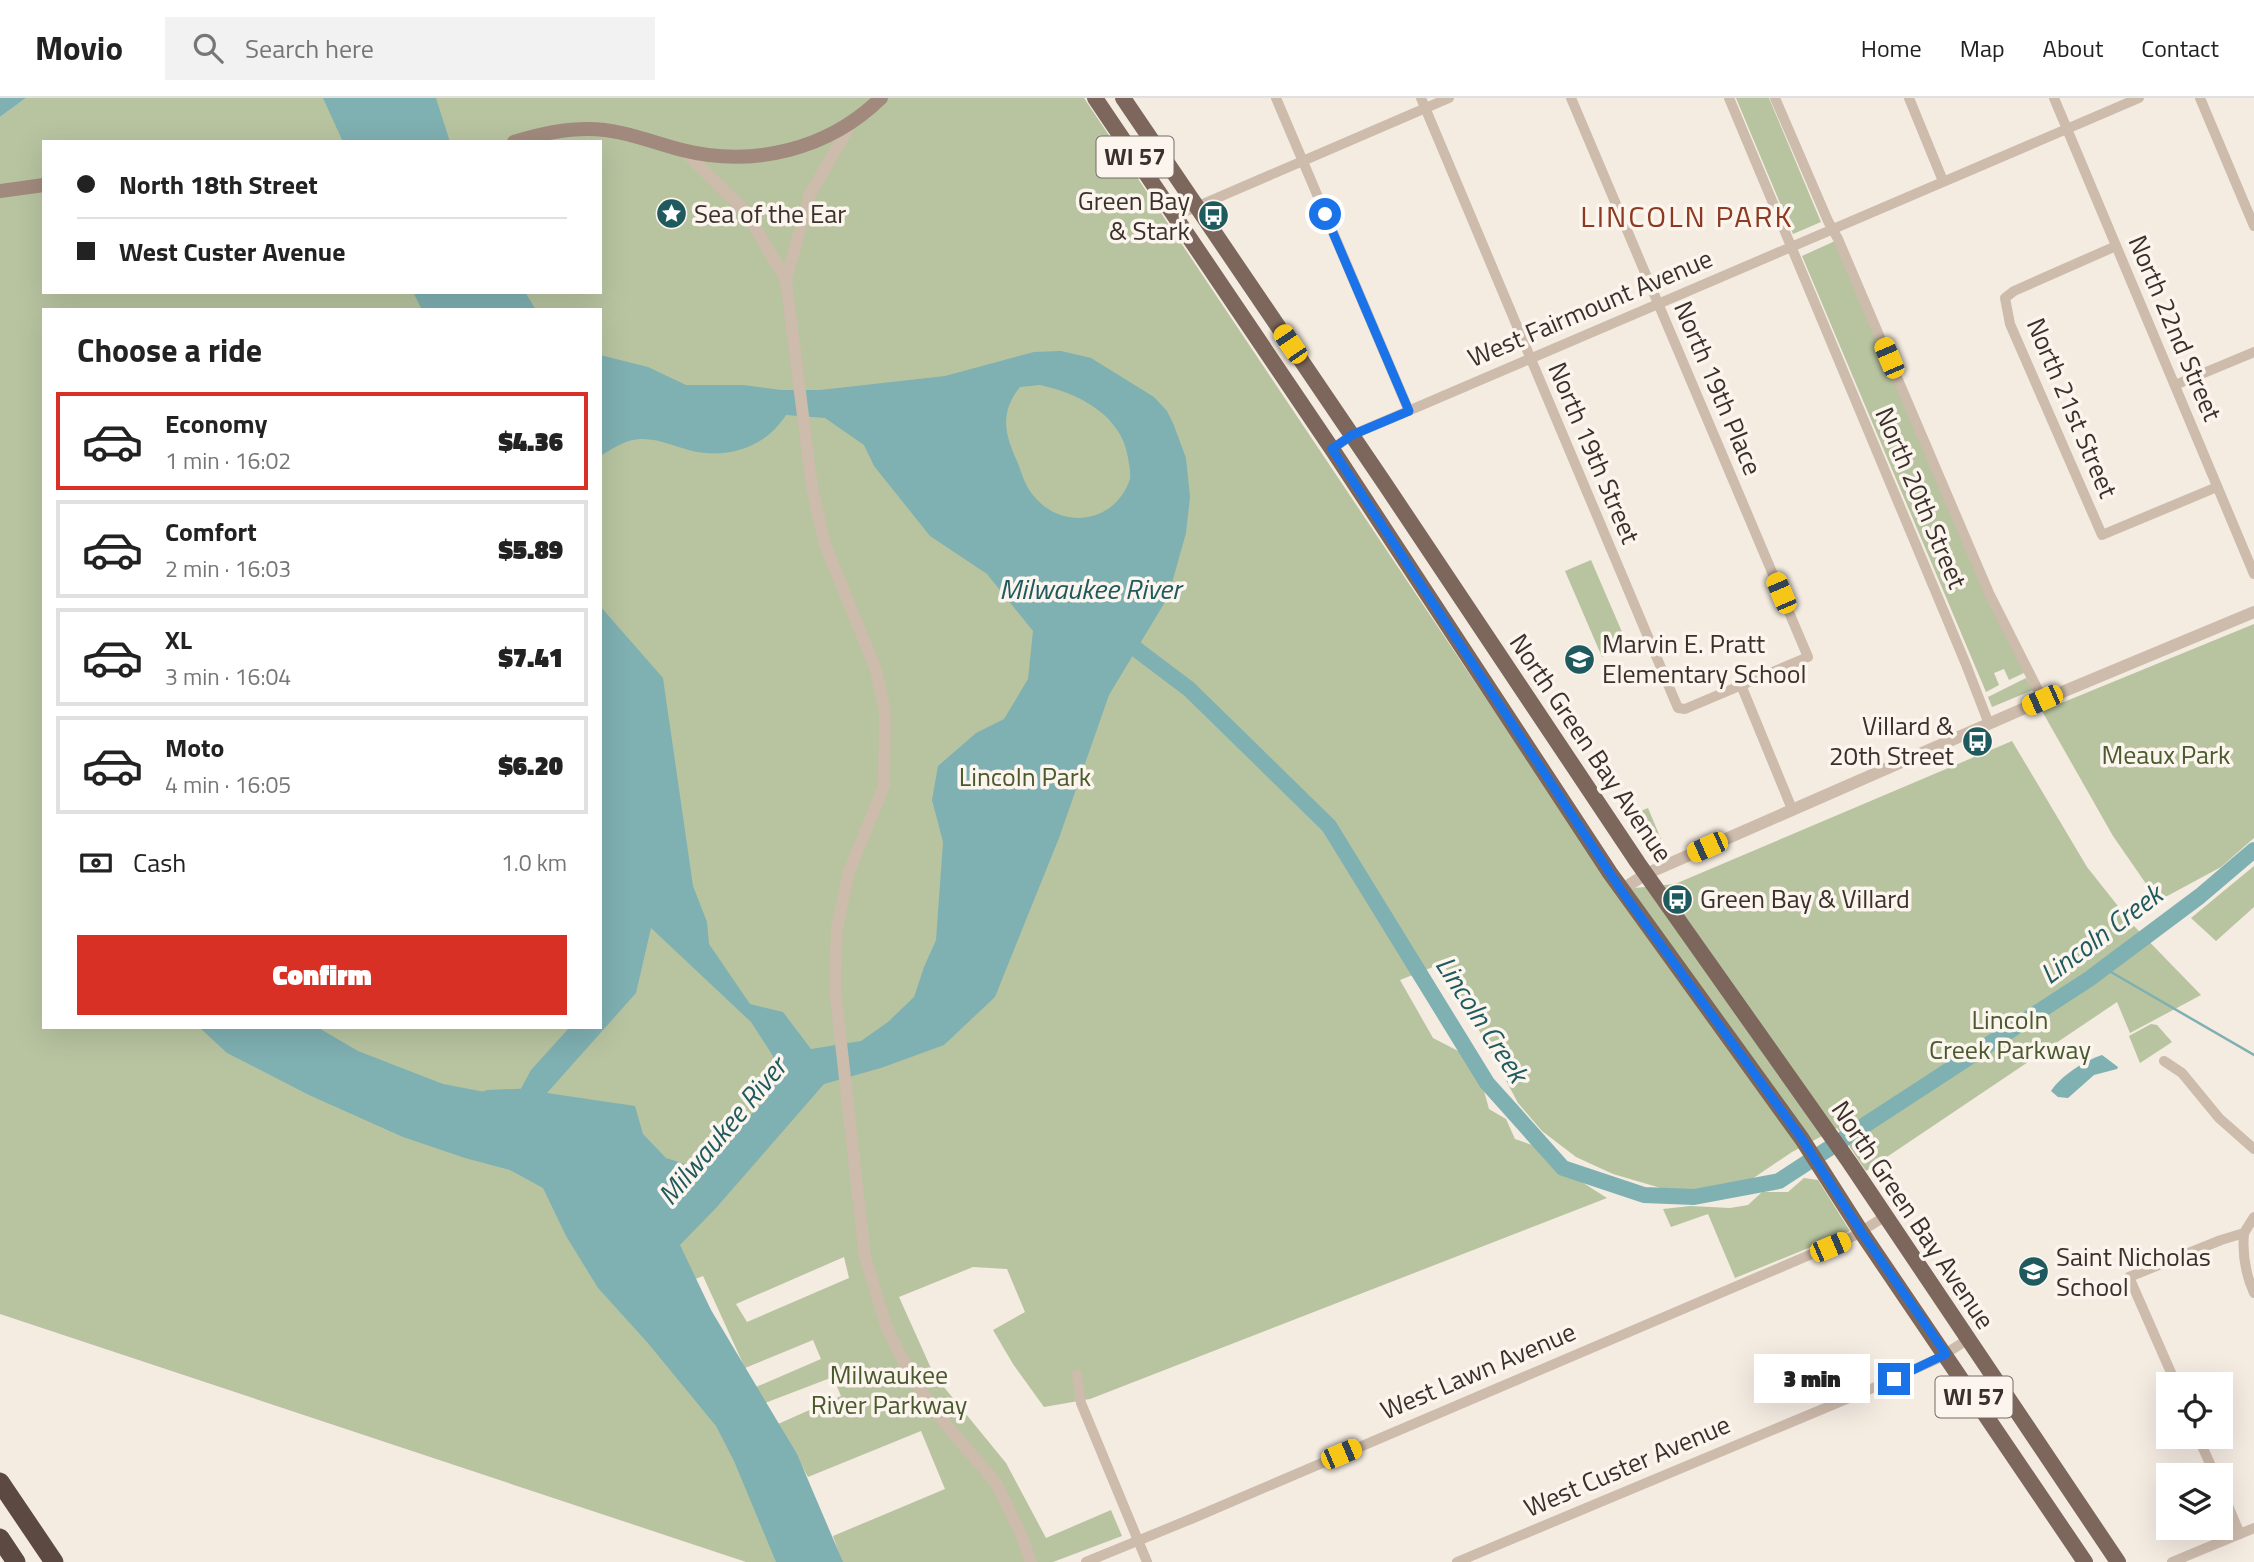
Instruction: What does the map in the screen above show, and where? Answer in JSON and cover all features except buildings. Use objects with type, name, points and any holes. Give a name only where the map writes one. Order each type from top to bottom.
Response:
[{"type":"highway","points":[[0,1482],[54,1562]]},
{"type":"highway","points":[[0,1538],[16,1562]]},
{"type":"main road","points":[[523,140],[587,129],[646,139],[718,156],[759,157],[794,150],[822,140],[850,125],[881,98]]},
{"type":"main road","name":"North Green Bay Avenue","points":[[1095,98],[1332,449],[1621,890],[1802,1139],[1862,1233],[2085,1562]]},
{"type":"main road","name":"North Green Bay Avenue","points":[[1123,98],[1646,874],[1850,1163],[2118,1562]]},
{"type":"main road","points":[[0,191],[42,185]]},
{"type":"main road","points":[[1829,1180],[1853,1188],[1866,1188]]},
{"type":"street","points":[[1276,98],[1409,411]]},
{"type":"street","points":[[1175,216],[1302,161],[1423,103],[1449,98]]},
{"type":"street","name":"North 19th Place","points":[[1571,98],[1808,657],[1741,685]]},
{"type":"street","name":"North 20th Street","points":[[1728,98],[1989,724]]},
{"type":"street","name":"North 20th Street","points":[[1775,98],[1832,229],[1839,239],[1989,593],[2042,700]]},
{"type":"street","points":[[1909,98],[1943,181]]},
{"type":"street","name":"North 22nd Street","points":[[2054,98],[2254,575]]},
{"type":"street","name":"West Fairmount Avenue","points":[[1332,449],[1352,435],[2139,98]]},
{"type":"street","points":[[2200,98],[2254,226]]},
{"type":"street","name":"North 19th Street","points":[[1423,103],[1678,708],[1685,709],[1741,685]]},
{"type":"street","points":[[786,280],[810,194],[850,125]]},
{"type":"street","points":[[684,150],[746,212],[786,280],[812,488],[825,544],[876,670],[885,711],[884,786],[849,872],[837,928],[835,989],[865,1257],[886,1325],[898,1351],[943,1422],[996,1483],[1031,1562]]},
{"type":"street","name":"North 21st Street","points":[[2116,246],[2026,284],[2005,299],[2010,324],[2102,535],[2217,487]]},
{"type":"street","points":[[2175,385],[2254,352]]},
{"type":"street","points":[[1621,890],[1646,874],[1792,809],[2042,700],[2254,612]]},
{"type":"street","points":[[1741,685],[1792,809]]},
{"type":"street","points":[[2164,1061],[2182,1073],[2219,1118],[2254,1149]]},
{"type":"street","name":"West Lawn Avenue","points":[[1086,1562],[1862,1233],[1884,1217]]},
{"type":"street","points":[[2254,1217],[2244,1233],[2242,1250],[2254,1293]]},
{"type":"street","points":[[2171,1372],[2129,1277],[2244,1233]]},
{"type":"street","name":"West Custer Avenue","points":[[1457,1562],[1844,1400],[1946,1354],[1967,1340]]},
{"type":"street","points":[[1077,1375],[1081,1403],[1147,1562]]},
{"type":"street","points":[[2233,1517],[2240,1534]]},
{"type":"street","points":[[2172,1562],[2254,1528]]},
{"type":"green space","name":"Lincoln Park","points":[[26,98],[1084,98],[1614,890],[1675,884],[2012,741],[2087,867],[2133,925],[2201,995],[2130,1033],[2117,1002],[1866,1171],[1837,1128],[1792,1152],[1752,1179],[1718,1190],[1671,1191],[1613,1174],[1576,1157],[1542,1131],[1518,1103],[1443,963],[1400,980],[1433,1038],[1462,1053],[1484,1091],[1489,1109],[1506,1119],[1515,1139],[1535,1146],[1558,1167],[1607,1198],[1090,1399],[1044,1407],[1013,1364],[993,1330],[1025,1312],[1007,1269],[973,1267],[899,1297],[934,1375],[1006,1463],[1046,1538],[1111,1510],[1122,1536],[1053,1562],[842,1562],[833,1536],[945,1489],[921,1431],[808,1477],[778,1424],[841,1396],[833,1377],[765,1403],[756,1387],[821,1359],[813,1340],[745,1368],[703,1276],[693,1280],[819,1562],[746,1562],[0,1314],[0,117]],"holes":[[[844,1257],[849,1278],[747,1322],[736,1304]]]},
{"type":"green space","points":[[1736,98],[1769,98],[1821,222],[1793,234]]},
{"type":"green space","points":[[1835,241],[2024,673],[2009,680],[2004,669],[1994,673],[1999,685],[1986,692],[1802,256]]},
{"type":"green space","points":[[1591,560],[1628,646],[1602,657],[1565,571]]},
{"type":"green space","name":"Meaux Park","points":[[2254,624],[2254,838],[2221,867],[2158,901],[2113,836],[2042,711]]},
{"type":"green space","points":[[2026,678],[2033,690],[1992,707],[1988,697]]},
{"type":"green space","points":[[1648,808],[1663,844],[1653,848],[1631,815]]},
{"type":"green space","points":[[2254,866],[2254,907],[2216,941],[2191,918]]},
{"type":"green space","points":[[2151,1024],[2157,1025],[2172,1042],[2140,1063],[2129,1036]]},
{"type":"green space","points":[[1804,1178],[1818,1180],[1850,1231],[1735,1278],[1708,1214],[1671,1227],[1663,1209],[1690,1206],[1730,1208],[1748,1205],[1762,1192],[1788,1192]]},
{"type":"water","points":[[0,98],[26,98],[0,117]]},
{"type":"water","points":[[323,98],[436,98],[449,140],[342,140]]},
{"type":"water","points":[[414,294],[526,294],[535,308],[421,308]]},
{"type":"water","name":"Milwaukee River","points":[[1061,351],[1091,358],[1154,397],[1167,411],[1186,458],[1190,497],[1186,533],[1168,597],[1109,695],[1059,838],[995,997],[944,1045],[881,1068],[824,1084],[716,1208],[680,1245],[711,1310],[797,1454],[843,1562],[776,1562],[734,1461],[716,1426],[647,1342],[598,1288],[566,1236],[543,1188],[510,1170],[403,1137],[309,1095],[227,1053],[201,1029],[320,1029],[358,1051],[443,1084],[516,1098],[531,1070],[568,1029],[602,1029],[602,608],[663,678],[693,886],[707,922],[709,944],[750,1004],[783,1012],[811,1049],[861,1041],[888,1022],[914,997],[936,940],[943,842],[932,800],[938,766],[976,733],[1004,719],[1028,679],[1033,631],[987,574],[930,536],[874,466],[864,445],[825,418],[786,415],[769,434],[736,451],[697,452],[655,440],[638,439],[602,455],[602,356],[648,367],[686,385],[743,385],[781,390],[820,390],[945,376],[1034,352]],"holes":[[[1040,385],[1096,408],[1108,418],[1124,443],[1130,479],[1123,494],[1112,506],[1100,513],[1072,518],[1045,506],[1025,483],[1009,441],[1007,414],[1009,405],[1020,387]],[[651,928],[751,1022],[773,1056],[771,1093],[701,1169],[666,1158],[643,1134],[635,1106],[547,1093],[636,993]]]},
{"type":"water","points":[[2102,1055],[2118,1067],[2117,1069],[2094,1075],[2068,1098],[2058,1097],[2051,1091],[2074,1069]]},
{"type":"waterway","name":"Lincoln Creek","points":[[1120,637],[1189,689],[1329,826],[1487,1083],[1563,1168],[1644,1195],[1694,1197],[1779,1181],[2089,979],[2200,896],[2254,850]]},
{"type":"waterway","points":[[2104,968],[2254,1055]]},
{"type":"waterway","name":"Milwaukee River","points":[[488,1098],[538,1096]]},
{"type":"place","name":"Sea of the Ear","points":[[671,214]]},
{"type":"place","name":"Green Bay & Stark","points":[[1213,216]]},
{"type":"place","name":"Marvin E. Pratt Elementary School","points":[[1579,659]]},
{"type":"place","name":"Villard & 20th Street","points":[[1977,741]]},
{"type":"place","name":"Green Bay & Villard","points":[[1677,899]]},
{"type":"place","name":"Saint Nicholas School","points":[[2033,1272]]},
{"type":"district","name":"LINCOLN PARK","points":[[1687,217]]},
{"type":"route","points":[[1325,214],[1409,411],[1352,435],[1332,449],[1621,890],[1802,1139],[1862,1233],[1946,1354],[1894,1379]]},
{"type":"park label","name":"Lincoln Creek Parkway","points":[[2010,1035]]},
{"type":"park label","name":"Milwaukee River Parkway","points":[[889,1390]]}]
